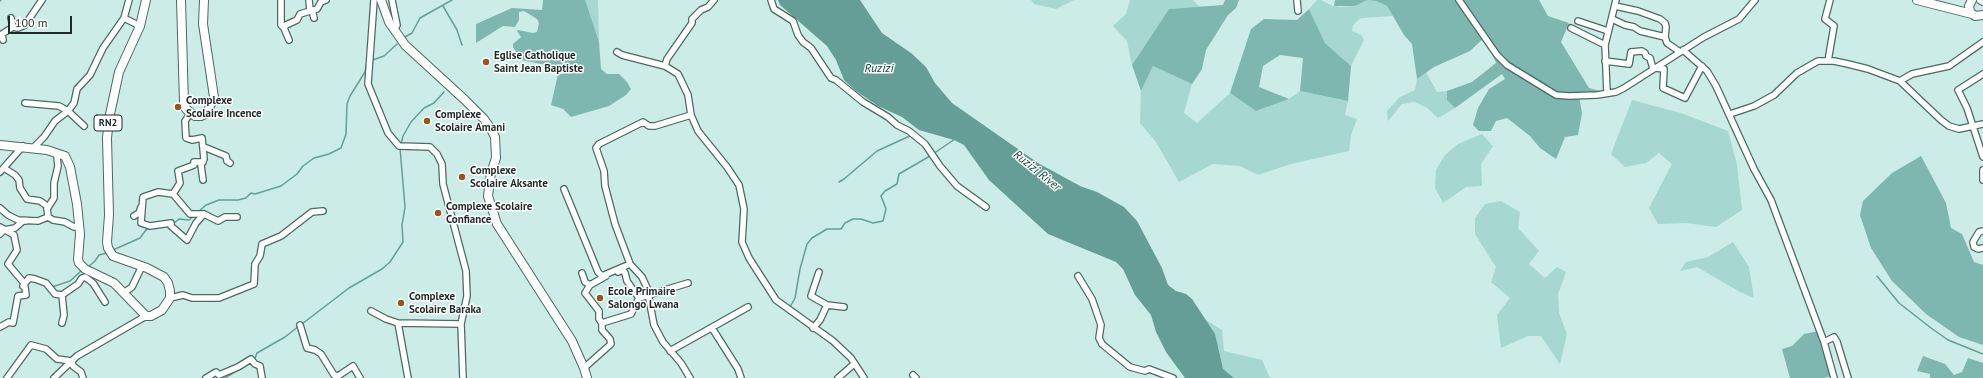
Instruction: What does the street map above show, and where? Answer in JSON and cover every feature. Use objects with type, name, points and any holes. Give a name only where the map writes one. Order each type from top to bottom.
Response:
[{"type":"highway","name":"RN2","points":[[146,0],[140,26],[119,72],[109,119],[107,138],[109,215],[107,242],[108,248],[114,256],[142,266],[164,277],[168,283],[170,298]]},
{"type":"highway","points":[[181,0],[184,102],[186,109],[190,114],[202,116],[207,113],[214,97],[203,24],[204,0]]},
{"type":"highway","points":[[381,0],[389,22],[405,45],[484,119],[492,129],[495,137],[496,158],[491,173],[488,196],[496,224],[572,340],[587,378]]},
{"type":"highway","points":[[1917,0],[1959,11],[1975,9]]},
{"type":"highway","points":[[0,145],[23,146],[65,156],[70,167],[80,234],[78,259],[85,269],[104,276],[125,292],[146,316],[151,316],[162,310],[170,298]]},
{"type":"street","points":[[3,40],[1,34],[13,28],[26,25],[42,0]]},
{"type":"street","points":[[33,148],[44,136],[54,121],[68,111],[74,103],[77,89],[90,75],[103,48],[124,18],[129,0]]},
{"type":"street","points":[[281,0],[281,25],[284,28],[289,40]]},
{"type":"street","points":[[309,0],[314,18]]},
{"type":"street","points":[[284,28],[286,25],[297,20],[300,14],[317,9],[321,2],[326,0]]},
{"type":"street","points":[[374,0],[368,84],[388,133],[401,147],[430,147],[440,159],[445,196],[466,271],[468,296],[461,324],[462,378]]},
{"type":"street","points":[[392,0],[397,25],[394,30]]},
{"type":"street","points":[[665,66],[667,59],[692,23],[692,20],[701,10],[708,7],[714,0]]},
{"type":"street","points":[[771,0],[774,9],[793,21],[798,35],[819,58],[831,78],[836,80],[863,102],[888,117],[897,125],[909,131],[922,142],[957,186],[986,207]]},
{"type":"street","points":[[1297,0],[1298,11]]},
{"type":"street","points":[[1459,0],[1501,60],[1540,87],[1562,96],[1607,93],[1620,90],[1682,51],[1739,19],[1755,0]]},
{"type":"street","points":[[1828,61],[1834,26],[1825,20],[1830,0]]},
{"type":"street","points":[[1607,93],[1605,45],[1616,3],[1660,19],[1665,23],[1666,43],[1682,51],[1702,66],[1710,76],[1730,114],[1754,169],[1771,200],[1824,342],[1834,378]]},
{"type":"street","points":[[11,18],[13,28]]},
{"type":"street","points":[[124,18],[140,26]]},
{"type":"street","points":[[1612,20],[1634,27],[1640,31],[1665,37]]},
{"type":"street","points":[[1578,21],[1608,31]]},
{"type":"street","points":[[1571,28],[1605,45]]},
{"type":"street","points":[[1900,81],[1912,74],[1950,66],[1983,42]]},
{"type":"street","points":[[1605,61],[1629,64],[1631,52],[1642,51],[1650,58],[1654,69]]},
{"type":"street","points":[[617,52],[622,55],[672,69],[683,82],[688,95],[691,115],[698,131],[727,167],[739,185],[744,209],[742,242],[749,258],[776,300],[833,341],[851,358],[864,378]]},
{"type":"street","points":[[1730,114],[1754,106],[1774,95],[1797,73],[1808,66],[1818,61],[1828,61],[1868,69],[1900,81],[1949,126],[1960,129],[1983,124]]},
{"type":"street","points":[[1654,69],[1664,69],[1663,88],[1685,98],[1702,66]]},
{"type":"street","points":[[1983,74],[1958,90],[1967,108],[1983,157]]},
{"type":"street","points":[[25,104],[58,106],[68,111],[84,126]]},
{"type":"street","points":[[190,114],[185,120],[186,138],[192,140],[202,138],[204,147],[204,159],[201,165],[203,180]]},
{"type":"street","points":[[690,378],[661,338],[654,325],[648,294],[642,277],[630,264],[608,200],[604,171],[596,148],[597,145],[643,122],[649,126],[655,126],[691,115]]},
{"type":"street","points":[[23,146],[2,170],[15,176],[19,180],[20,188],[28,199],[40,201],[47,206],[48,217]]},
{"type":"street","points":[[204,147],[226,156],[227,161],[230,163]]},
{"type":"street","points":[[47,209],[54,198],[54,183],[58,166],[57,157],[60,154]]},
{"type":"street","points":[[173,194],[180,183],[178,171],[194,165],[194,162],[203,162]]},
{"type":"street","points":[[1983,170],[1983,180]]},
{"type":"street","points":[[564,189],[598,272],[602,276],[630,264]]},
{"type":"street","points":[[204,214],[196,223],[187,240],[171,226],[171,223],[150,226],[141,224],[142,197],[158,192],[173,194],[190,214],[204,214],[218,221],[225,217],[237,217]]},
{"type":"street","points":[[134,216],[139,213],[141,207]]},
{"type":"street","points":[[0,208],[8,215],[28,221]]},
{"type":"street","points":[[170,298],[183,295],[192,298],[219,298],[254,284],[255,264],[260,256],[262,244],[281,236],[312,212],[323,211]]},
{"type":"street","points":[[48,217],[53,220],[65,222],[74,227],[77,226],[80,234]]},
{"type":"street","points":[[2,230],[15,228],[23,221],[38,221],[48,217]]},
{"type":"street","points":[[0,327],[9,322],[13,323],[18,296],[26,295],[26,287],[23,286],[24,283],[8,264],[16,254],[17,246],[14,235],[2,230]]},
{"type":"street","points":[[1983,231],[1979,232],[1973,242],[1974,247],[1978,249],[1983,248]]},
{"type":"street","points":[[125,292],[132,287],[142,266]]},
{"type":"street","points":[[24,283],[29,278],[36,279],[46,283],[55,294],[62,295],[78,284],[86,273],[85,269]]},
{"type":"street","points":[[584,368],[610,344],[610,339],[602,330],[602,323],[599,319],[599,311],[585,293],[590,285],[598,279],[623,270],[627,281],[639,298]]},
{"type":"street","points":[[819,272],[811,296],[827,305],[844,307]]},
{"type":"street","points":[[582,273],[586,282],[590,285]]},
{"type":"street","points":[[1078,276],[1092,299],[1101,325],[1099,338],[1102,344],[1130,367],[1145,371],[1149,369],[1173,378]]},
{"type":"street","points":[[82,278],[85,277],[93,283],[105,302]]},
{"type":"street","points":[[602,323],[631,314],[639,298],[688,283]]},
{"type":"street","points":[[62,295],[64,315],[62,323]]},
{"type":"street","points":[[813,328],[820,320],[827,305]]},
{"type":"street","points":[[670,351],[748,307]]},
{"type":"street","points":[[371,311],[386,319],[398,323],[461,324]]},
{"type":"street","points":[[54,378],[72,361],[117,332],[146,316]]},
{"type":"street","points":[[398,323],[408,378]]},
{"type":"street","points":[[300,325],[301,334],[307,348],[315,350],[321,354],[334,375],[338,376],[354,366],[360,378]]},
{"type":"street","points":[[712,328],[738,370],[741,378]]},
{"type":"street","points":[[1824,342],[1834,337],[1837,342],[1848,378]]},
{"type":"street","points":[[7,378],[29,345],[46,350],[57,359],[72,361]]},
{"type":"street","points":[[206,378],[216,372],[219,375],[238,367],[251,359],[254,364],[260,366],[262,378]]},
{"type":"street","points":[[72,361],[73,366],[81,372],[83,378]]},
{"type":"street","points":[[838,378],[854,364]]},
{"type":"shaded area","points":[[543,0],[585,0],[599,42],[601,69],[607,74],[619,74],[627,82],[631,89],[626,95],[609,106],[571,117],[563,109],[551,105],[558,74],[563,74],[564,70],[562,68],[521,60],[513,47],[513,44],[521,37],[517,31],[537,32],[539,23],[537,19],[524,11],[519,12],[519,20],[515,27],[503,26],[476,43],[476,24],[512,8],[542,10]]},
{"type":"shaded area","points":[[585,0],[598,0],[599,42],[586,6]]},
{"type":"shaded area","points":[[1031,0],[1074,0],[1056,9],[1034,4]]},
{"type":"shaded area","points":[[1130,0],[1193,0],[1200,7],[1169,9],[1132,65],[1127,41],[1113,26],[1126,14]]},
{"type":"shaded area","points":[[1225,0],[1239,0],[1236,8],[1228,15],[1206,50],[1202,69],[1192,84],[1153,66],[1141,91],[1132,65],[1169,9],[1223,5]]},
{"type":"shaded area","points":[[1317,0],[1321,0],[1333,6],[1341,7],[1355,6],[1367,0],[1376,1],[1387,6],[1393,16],[1361,18],[1353,25],[1352,31],[1361,35],[1364,40],[1351,66],[1325,43],[1309,9]]},
{"type":"shaded area","points":[[1335,0],[1367,0],[1355,6],[1334,6]]},
{"type":"shaded area","points":[[1367,0],[1539,0],[1548,16],[1569,23],[1561,42],[1589,88],[1607,93],[1579,96],[1582,113],[1578,135],[1565,137],[1556,159],[1540,148],[1530,136],[1507,118],[1496,121],[1491,131],[1479,131],[1473,125],[1478,108],[1489,89],[1505,79],[1502,74],[1455,108],[1447,100],[1447,91],[1472,82],[1496,63],[1485,37],[1470,51],[1434,67],[1417,79],[1412,44],[1404,35],[1387,6],[1376,1]]},
{"type":"shaded area","points":[[1309,9],[1325,43],[1351,66],[1348,101],[1300,91],[1303,58],[1280,55],[1263,66],[1259,87],[1289,99],[1256,111],[1230,93],[1251,29],[1264,19],[1297,20]]},
{"type":"shaded area","points":[[1153,66],[1192,84],[1184,113],[1197,123],[1230,93],[1256,111],[1289,99],[1300,91],[1348,101],[1345,115],[1357,119],[1351,135],[1349,151],[1291,164],[1258,175],[1240,166],[1213,164],[1179,182],[1156,142],[1140,123],[1141,91]]},
{"type":"shaded area","points":[[1426,72],[1437,92],[1447,91],[1448,100],[1455,108],[1438,118],[1426,107],[1414,102],[1402,104],[1388,121],[1387,111],[1400,97],[1415,90],[1417,79]]},
{"type":"shaded area","points":[[1632,100],[1681,113],[1728,131],[1737,165],[1742,210],[1716,227],[1686,223],[1658,224],[1649,208],[1672,164],[1659,153],[1646,163],[1625,167],[1611,154]]},
{"type":"shaded area","points":[[1482,134],[1493,146],[1481,164],[1482,186],[1466,187],[1443,203],[1435,188],[1436,170],[1445,155],[1458,144]]},
{"type":"shaded area","points":[[1921,156],[1946,203],[1951,228],[1962,234],[1974,262],[1983,265],[1983,345],[1959,337],[1926,314],[1892,281],[1871,248],[1860,215],[1863,201],[1892,173]]},
{"type":"shaded area","points":[[1501,201],[1520,212],[1518,228],[1539,251],[1529,264],[1545,278],[1557,267],[1566,272],[1558,294],[1559,313],[1567,334],[1560,364],[1541,336],[1528,336],[1501,348],[1497,315],[1510,298],[1491,282],[1496,267],[1475,234],[1475,218],[1485,204]]},
{"type":"shaded area","points":[[1733,242],[1749,267],[1754,298],[1740,292],[1697,267],[1680,271],[1686,262],[1708,257]]},
{"type":"shaded area","points":[[1206,320],[1222,330],[1224,351],[1262,360],[1270,378],[1234,378],[1223,369]]},
{"type":"shaded area","points":[[1819,331],[1835,375],[1824,378],[1790,378],[1782,349],[1792,346],[1804,334]]},
{"type":"shaded area","points":[[1923,356],[1945,364],[1954,375],[1962,372],[1968,358],[1983,363],[1983,378],[1930,378],[1930,374],[1917,371]]},
{"type":"water","name":"Ruzizi","points":[[778,0],[860,0],[882,33],[911,53],[926,67],[935,83],[952,103],[1038,163],[1080,186],[1097,192],[1124,207],[1137,221],[1162,268],[1168,285],[1176,291],[1186,294],[1192,299],[1215,334],[1223,369],[1234,378],[1185,378],[1166,352],[1156,332],[1151,315],[1135,295],[1123,269],[1116,262],[1048,234],[989,180],[964,145],[954,140],[919,130],[902,117],[878,106],[856,91],[844,80],[836,60],[827,46],[780,5]]},
{"type":"waterway","points":[[405,37],[412,33],[420,18],[452,0]]},
{"type":"waterway","points":[[443,6],[457,30],[462,45]]},
{"type":"waterway","points":[[370,61],[384,56],[397,44]]},
{"type":"waterway","points":[[198,212],[206,205],[219,200],[238,200],[246,198],[251,193],[255,194],[281,186],[297,174],[303,166],[314,158],[329,154],[341,148],[346,134],[347,104],[350,96],[365,72],[367,62]]},
{"type":"waterway","points":[[401,144],[403,136],[411,122],[424,108],[434,103],[444,92]]},
{"type":"waterway","points":[[839,182],[877,151],[912,135]]},
{"type":"waterway","points":[[933,154],[955,139]]},
{"type":"waterway","points":[[302,324],[349,288],[382,269],[390,262],[403,242],[402,225],[405,207],[400,148]]},
{"type":"waterway","points":[[790,307],[795,298],[800,269],[807,244],[812,238],[827,229],[841,229],[845,223],[853,219],[861,219],[873,223],[883,221],[886,209],[881,196],[885,191],[897,184],[899,174],[930,156]]},
{"type":"waterway","points":[[173,224],[179,219],[189,220],[194,216]]},
{"type":"waterway","points":[[154,228],[168,226]]},
{"type":"waterway","points":[[113,250],[140,238],[146,230],[150,228]]},
{"type":"waterway","points":[[88,267],[99,255],[107,253]]},
{"type":"waterway","points":[[52,287],[70,281],[81,271]]},
{"type":"waterway","points":[[1877,276],[1899,303],[1931,328],[1948,340],[1983,354]]},
{"type":"waterway","points":[[254,361],[257,353],[285,337],[299,326]]},
{"type":"waterway","points":[[225,378],[238,370]]},
{"type":"place","name":"Eglise Catholique Saint Jean Baptiste","points":[[486,62]]},
{"type":"place","name":"Complexe Scolaire Incence","points":[[178,107]]},
{"type":"place","name":"Complexe Scolaire Amani","points":[[427,121]]},
{"type":"place","name":"Complexe Scolaire Aksante","points":[[462,177]]},
{"type":"place","name":"Complexe Scolaire Confiance","points":[[438,213]]},
{"type":"place","name":"Ecole Primaire Salongo Lwana","points":[[600,298]]},
{"type":"place","name":"Complexe Scolaire Baraka","points":[[401,303]]},
{"type":"water label","name":"Ruzizi River","points":[[1037,171]]}]
